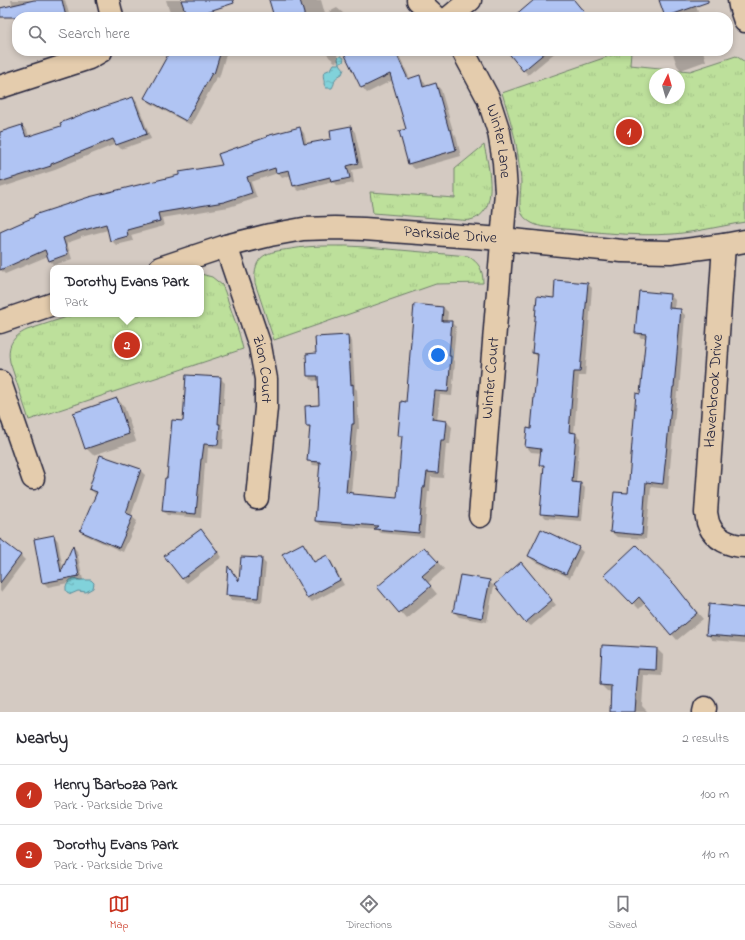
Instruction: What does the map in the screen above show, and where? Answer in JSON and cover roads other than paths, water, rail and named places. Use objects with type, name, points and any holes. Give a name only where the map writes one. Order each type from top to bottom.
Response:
[{"type":"street","points":[[108,0],[111,12]]},
{"type":"street","points":[[418,0],[431,12]]},
{"type":"street","points":[[456,12],[470,0]]},
{"type":"street","points":[[739,0],[745,21]]},
{"type":"street","points":[[0,87],[92,56]]},
{"type":"street","name":"Winter Lane","points":[[465,56],[488,98],[499,132],[504,162],[506,192],[502,239]]},
{"type":"street","name":"Parkside Drive","points":[[169,265],[226,246],[270,234],[304,229],[364,229],[502,239],[629,251],[670,252],[735,243]]},
{"type":"street","name":"Winter Court","points":[[480,516],[502,239]]},
{"type":"street","name":"Havenbrook Drive","points":[[735,243],[706,512],[708,524],[715,534],[726,542],[745,546]]},
{"type":"street","name":"Zion Court","points":[[226,246],[260,346],[266,379],[266,408],[258,498]]},
{"type":"street","points":[[0,322],[50,305]]},
{"type":"street","points":[[0,382],[33,478]]},
{"type":"water","points":[[340,56],[344,58],[343,62],[340,63],[344,69],[342,74],[335,79],[332,88],[326,88],[324,84],[324,72],[331,69],[334,64],[339,64],[338,58]]},
{"type":"water","points":[[74,578],[80,580],[91,580],[94,583],[93,588],[86,592],[78,591],[71,594],[67,592],[66,586],[70,580]]},
{"type":"place","name":"Henry Barboza Park","points":[[629,132]]},
{"type":"place","name":"Dorothy Evans Park","points":[[127,345]]}]
